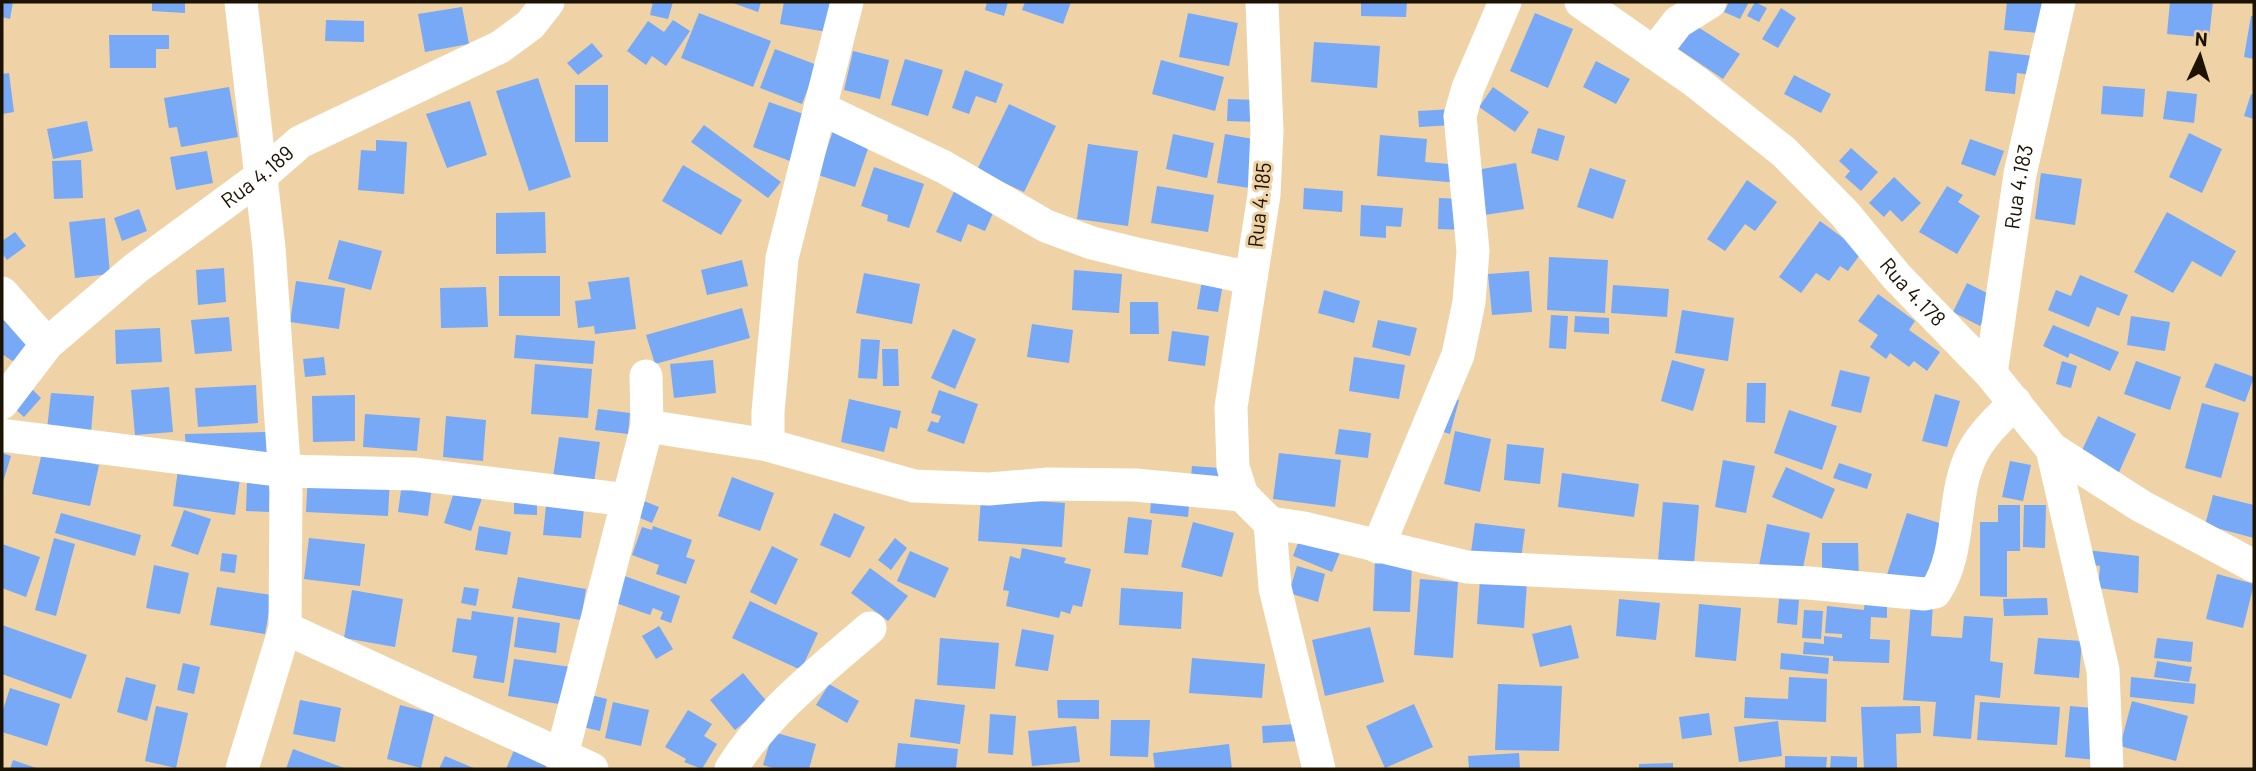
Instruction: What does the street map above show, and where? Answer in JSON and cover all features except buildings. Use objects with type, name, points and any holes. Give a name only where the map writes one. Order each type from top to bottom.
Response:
[{"type":"street","points":[[241,2],[269,248],[285,471],[285,628],[242,769]]},
{"type":"street","name":"Rua 4.189","points":[[2,403],[47,344],[136,268],[260,177],[300,142],[500,47],[530,24],[548,2]]},
{"type":"street","points":[[768,445],[768,412],[782,258],[847,2]]},
{"type":"street","name":"Rua 4.185","points":[[1242,495],[1233,467],[1231,407],[1264,195],[1267,131],[1262,2]]},
{"type":"street","points":[[1378,547],[1458,355],[1469,302],[1473,251],[1460,116],[1468,89],[1505,2]]},
{"type":"street","name":"Rua 4.178","points":[[1581,2],[1654,53],[1784,152],[1845,215],[1896,277],[1991,374],[2052,449],[2141,506],[2254,565]]},
{"type":"street","points":[[1654,53],[1678,22],[1710,2]]},
{"type":"street","name":"Rua 4.183","points":[[1991,374],[2020,174],[2059,2]]},
{"type":"street","points":[[820,108],[944,167],[1046,226],[1092,243],[1140,256],[1251,278]]},
{"type":"street","points":[[2,293],[47,344]]},
{"type":"street","points":[[562,755],[647,426],[646,376]]},
{"type":"street","points":[[1269,523],[1304,528],[1467,567],[1809,583],[1924,594],[1935,592],[1947,570],[1972,453],[1991,427],[2015,402]]},
{"type":"street","points":[[647,426],[768,445],[914,486],[989,489],[1048,484],[1135,485],[1242,495],[1269,523],[1276,588],[1319,769]]},
{"type":"street","points":[[2,435],[285,471],[414,474],[628,500]]},
{"type":"street","points":[[2052,449],[2103,670],[2107,769]]},
{"type":"street","points":[[285,628],[592,769]]},
{"type":"street","points":[[732,769],[749,741],[784,702],[870,628]]}]
